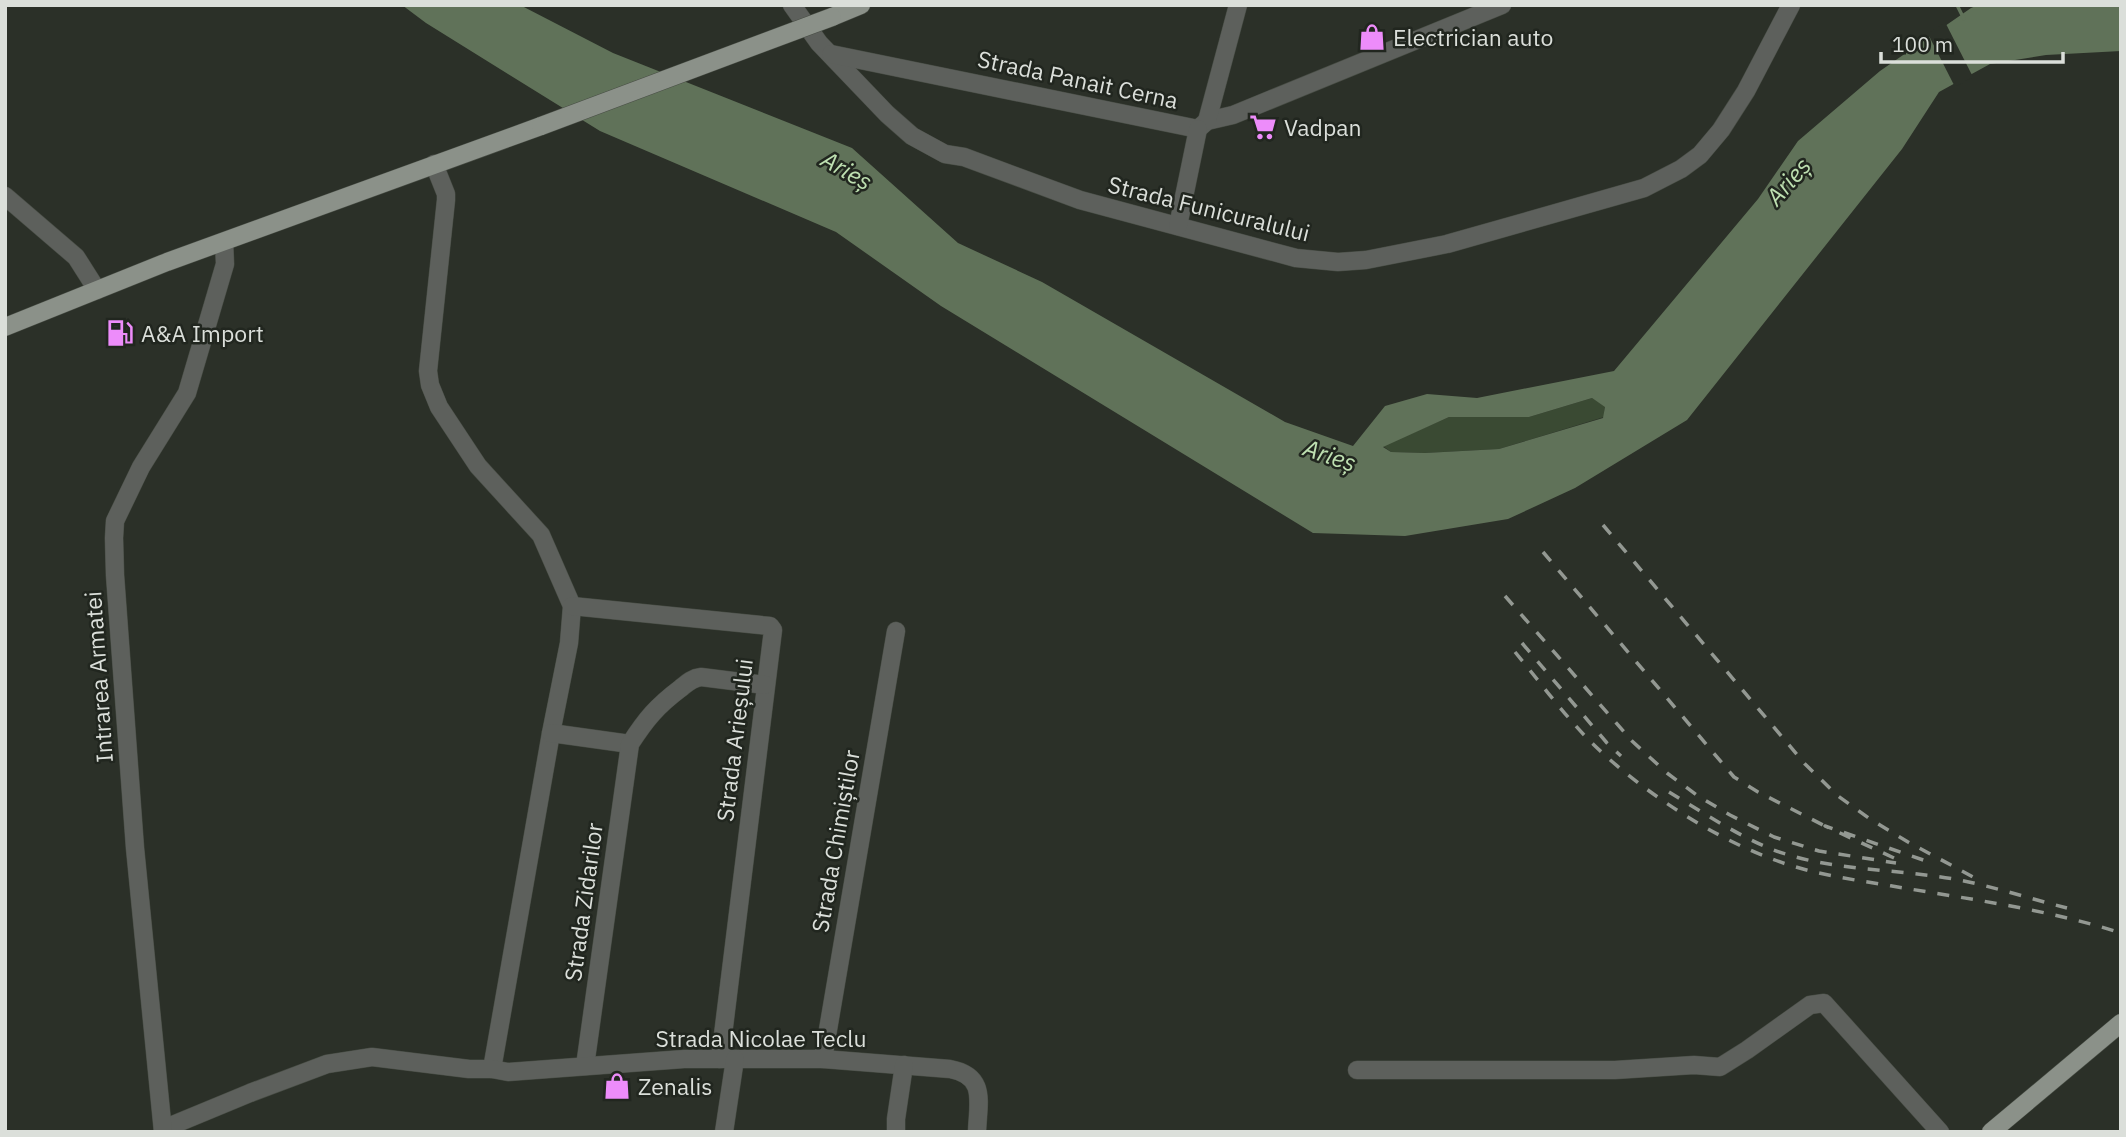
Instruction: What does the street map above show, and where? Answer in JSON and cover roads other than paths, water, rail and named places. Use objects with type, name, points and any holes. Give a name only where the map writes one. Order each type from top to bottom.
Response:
[{"type":"main road","points":[[5,327],[224,242],[861,5]]},
{"type":"main road","points":[[1991,1132],[2121,1023]]},
{"type":"street","name":"Strada Funicuralului","points":[[792,5],[819,43],[887,114],[912,136],[946,154],[964,157],[1080,200],[1296,258],[1338,262],[1366,260],[1447,244],[1644,188],[1681,169],[1700,155],[1721,130],[1746,91],[1791,5]]},
{"type":"street","points":[[1178,226],[1203,125],[1238,5]]},
{"type":"street","name":"Strada Panait Cerna","points":[[831,54],[1203,125],[1503,5]]},
{"type":"street","points":[[434,164],[446,200],[428,371],[430,385],[439,407],[478,466],[541,535],[572,606],[569,643],[492,1069]]},
{"type":"street","points":[[5,197],[76,257],[97,290]]},
{"type":"street","name":"Intrarea Armatei","points":[[163,1130],[135,849],[114,538],[116,521],[123,502],[141,467],[187,393],[225,264],[224,242]]},
{"type":"street","name":"Strada Arieșului","points":[[572,606],[769,626],[773,629],[727,1059],[724,1132]]},
{"type":"street","name":"Strada Chimiștilor","points":[[823,1059],[896,631]]},
{"type":"street","name":"Strada Zidarilor","points":[[585,1066],[630,744],[648,716],[695,678],[765,685]]},
{"type":"street","points":[[551,733],[630,744]]},
{"type":"street","points":[[1357,1070],[1615,1070],[1694,1065],[1720,1067],[1748,1051],[1810,1005],[1824,1003],[1940,1132]]},
{"type":"street","name":"Strada Nicolae Teclu","points":[[163,1130],[260,1088],[327,1064],[372,1057],[508,1072],[684,1059],[823,1059],[965,1072],[974,1080],[979,1094],[977,1132]]},
{"type":"street","points":[[897,1132],[896,1119],[904,1065]]},
{"type":"water","name":"Arieș","points":[[402,5],[520,5],[613,53],[852,148],[958,243],[1042,282],[1285,422],[1353,446],[1385,406],[1427,394],[1477,398],[1614,371],[1758,199],[1798,141],[1880,71],[1971,8],[1978,5],[2121,5],[2121,51],[2046,55],[1990,64],[1939,92],[1902,149],[1687,420],[1575,488],[1508,519],[1405,536],[1313,533],[941,306],[836,232],[600,131],[426,23]],"holes":[[[1592,398],[1605,407],[1603,418],[1499,449],[1425,453],[1391,452],[1383,447],[1449,417],[1529,417]]]},
{"type":"waterway","points":[[1957,5],[1964,19]]},
{"type":"railway","points":[[1603,525],[1805,764],[1838,796],[1908,842],[1975,878]]},
{"type":"railway","points":[[1543,552],[1734,777],[1825,826]]},
{"type":"railway","points":[[1505,596],[1632,741],[1667,773],[1698,796],[1774,837],[1819,851],[1896,863]]},
{"type":"railway","points":[[1522,643],[1621,756]]},
{"type":"railway","points":[[1515,652],[1574,724],[1639,784],[1692,819],[1748,849],[1825,874],[2036,911],[2121,933]]},
{"type":"railway","points":[[1669,792],[1745,837],[1794,856],[1840,866],[1959,880],[2067,908]]},
{"type":"railway","points":[[1894,858],[1825,826],[1929,862]]},
{"type":"place","name":"Electrician auto","points":[[1372,37]]},
{"type":"place","name":"Vadpan","points":[[1263,127]]},
{"type":"place","name":"A&A Import","points":[[120,333]]},
{"type":"place","name":"Zenalis","points":[[617,1086]]}]
